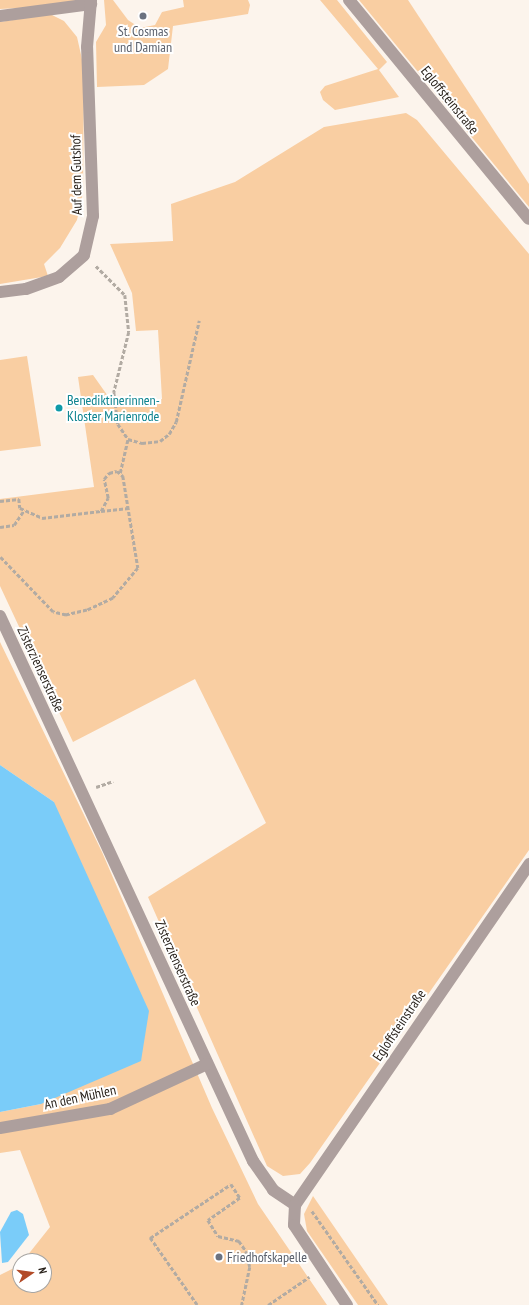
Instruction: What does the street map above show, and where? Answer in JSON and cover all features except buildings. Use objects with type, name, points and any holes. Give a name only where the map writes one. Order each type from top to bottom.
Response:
[{"type":"street","name":"Egloffsteinstraße","points":[[349,0],[529,219]]},
{"type":"street","points":[[0,16],[91,2]]},
{"type":"street","name":"Auf dem Gutshof","points":[[84,255],[93,216],[88,47],[91,2]]},
{"type":"street","points":[[0,292],[26,288],[59,277],[84,255]]},
{"type":"street","name":"Zisterzienserstraße","points":[[0,616],[253,1161],[273,1190],[295,1205]]},
{"type":"street","name":"Egloffsteinstraße","points":[[295,1205],[529,864]]},
{"type":"street","name":"An den Mühlen","points":[[0,1128],[110,1109],[207,1064]]},
{"type":"street","points":[[295,1205],[294,1225],[347,1305]]},
{"type":"path","points":[[84,255],[125,295],[130,332],[114,392],[118,424],[128,439],[142,443],[160,441],[169,434],[176,422],[200,321]]},
{"type":"path","points":[[0,557],[53,612],[66,615],[87,610],[113,598],[138,568],[129,508],[120,474],[128,439]]},
{"type":"path","points":[[101,511],[108,498],[104,479],[109,472],[120,474]]},
{"type":"path","points":[[0,501],[19,499],[24,510],[42,518],[129,508]]},
{"type":"path","points":[[0,527],[14,525],[24,510]]},
{"type":"path","points":[[197,1305],[150,1238],[231,1184],[240,1198],[208,1220],[218,1236],[239,1241],[246,1251],[250,1267],[242,1305]]},
{"type":"path","points":[[295,1205],[313,1211],[378,1305]]},
{"type":"path","points":[[268,1305],[322,1268]]},
{"type":"shaded area","points":[[0,0],[82,0],[57,6],[0,9]]},
{"type":"shaded area","points":[[104,0],[113,0],[128,20],[140,28],[155,25],[162,12],[184,7],[183,0],[248,0],[250,5],[248,14],[173,26],[168,69],[144,85],[97,87],[96,42],[106,25]]},
{"type":"shaded area","points":[[320,0],[337,0],[387,62],[379,70],[399,97],[335,110],[323,100],[320,92],[325,86],[378,69]]},
{"type":"shaded area","points":[[359,0],[408,0],[529,184],[529,207]]},
{"type":"shaded area","points":[[50,14],[64,21],[77,37],[84,68],[83,192],[77,220],[60,248],[44,264],[48,276],[0,284],[0,22]]},
{"type":"shaded area","points":[[406,113],[417,120],[529,254],[529,850],[310,1163],[300,1174],[283,1176],[267,1166],[148,897],[266,823],[195,679],[73,742],[0,586],[0,499],[94,487],[78,377],[93,375],[110,399],[136,396],[137,400],[162,399],[158,330],[136,331],[132,293],[110,244],[173,241],[171,204],[235,182],[324,127]]},
{"type":"shaded area","points":[[27,356],[41,446],[0,451],[0,360]]},
{"type":"shaded area","points":[[0,642],[102,852],[212,1108],[258,1204],[327,1305],[0,1305],[0,1275],[12,1269],[12,1293],[52,1293],[52,1253],[29,1253],[50,1227],[20,1150],[0,1153],[0,1112],[41,1104],[54,802],[0,765]]},
{"type":"shaded area","points":[[313,1196],[388,1305],[358,1305],[307,1231],[304,1214]]},
{"type":"water","points":[[0,765],[54,802],[149,1011],[141,1061],[41,1104],[0,1112]]},
{"type":"water","points":[[17,1210],[23,1214],[29,1235],[15,1253],[12,1253],[12,1257],[8,1262],[2,1263],[0,1232],[11,1212]]},
{"type":"place","name":"St. Cosmas und Damian","points":[[143,16]]},
{"type":"place","name":"Benediktinerinnen- Kloster Marienrode","points":[[59,408]]},
{"type":"place","name":"Friedhofskapelle","points":[[219,1257]]}]
